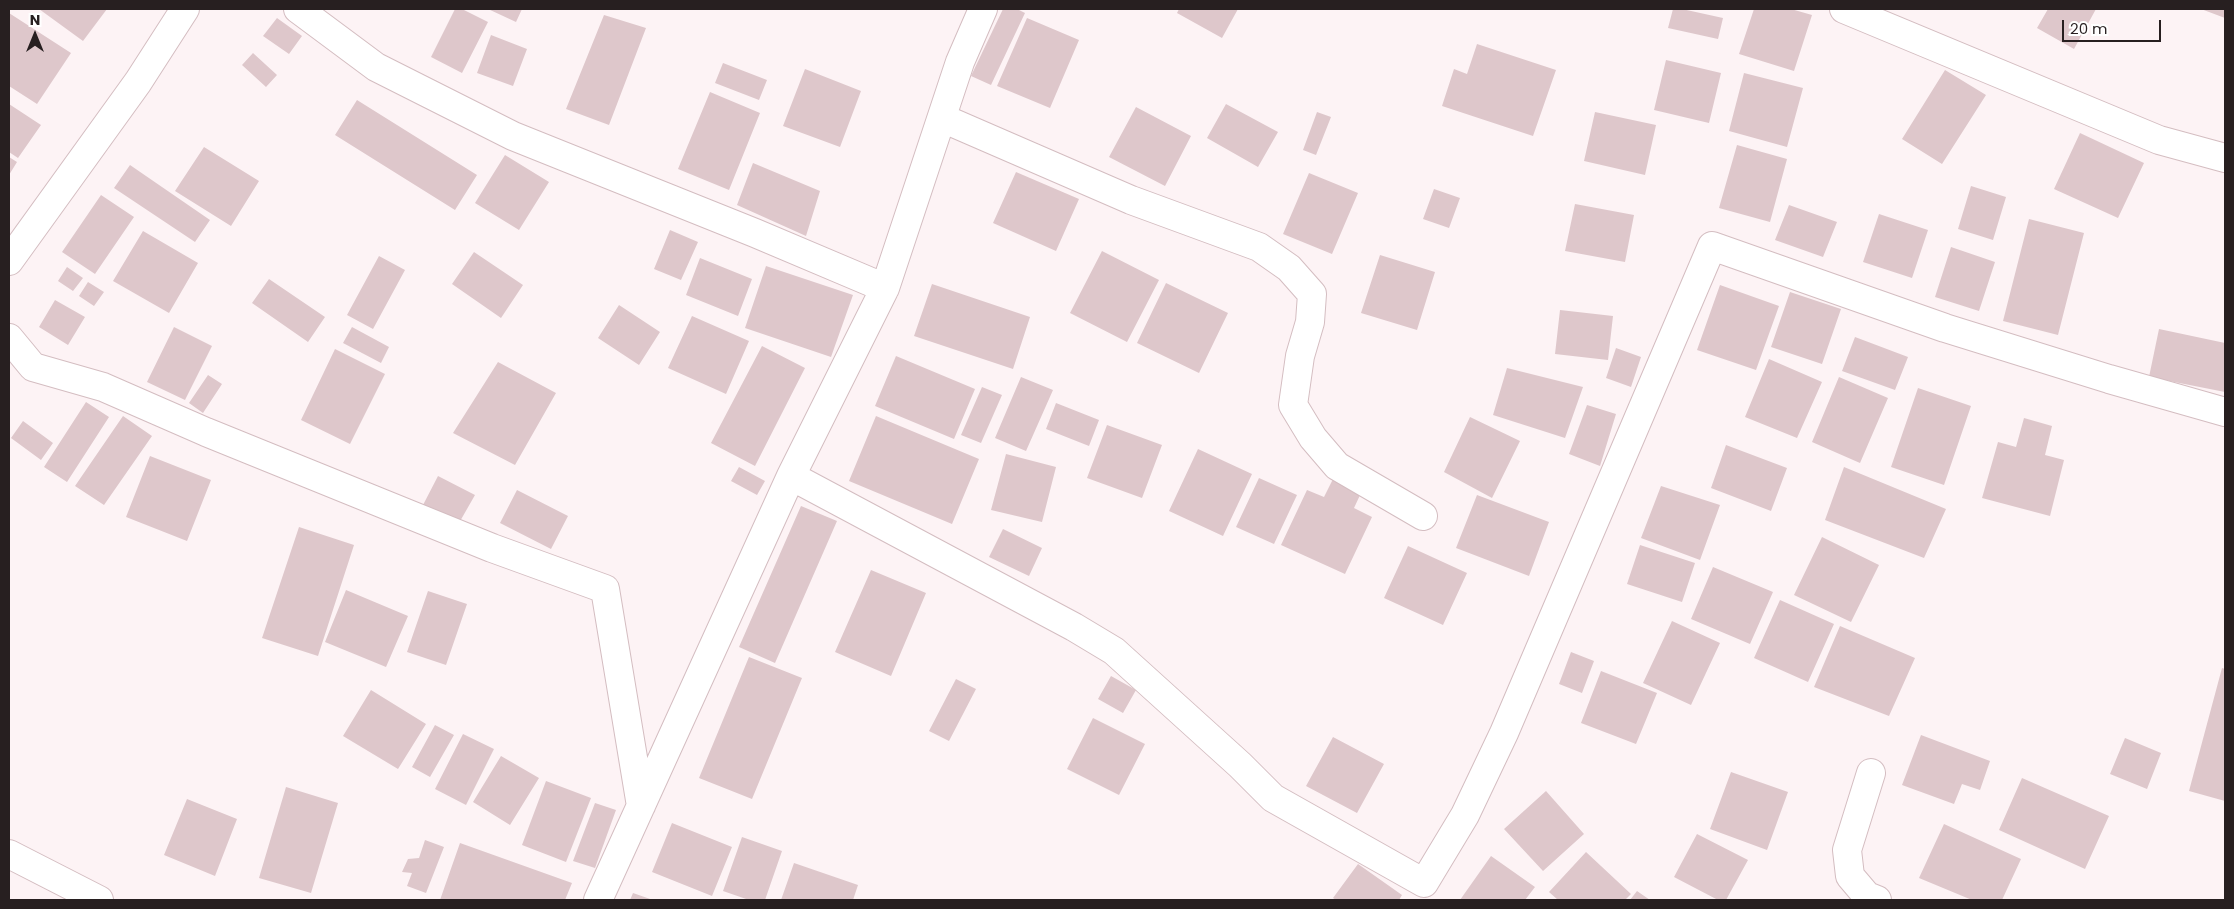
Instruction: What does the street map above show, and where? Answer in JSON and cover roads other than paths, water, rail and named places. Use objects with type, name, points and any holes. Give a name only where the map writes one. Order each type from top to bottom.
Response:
[{"type":"street","points":[[9,261],[138,82],[185,9]]},
{"type":"street","points":[[298,9],[376,66],[513,136],[755,233],[885,288]]},
{"type":"street","points":[[598,900],[791,476],[885,288],[960,62],[983,9]]},
{"type":"street","points":[[1844,9],[2158,140],[2225,158]]},
{"type":"street","points":[[942,118],[1131,200],[1259,247],[1289,268],[1312,294],[1310,322],[1300,356],[1293,405],[1313,438],[1337,466],[1423,516]]},
{"type":"street","points":[[791,476],[1074,627],[1114,651],[1240,765],[1273,798],[1311,817],[1424,883],[1465,815],[1504,733],[1712,246],[1945,328],[2109,379],[2225,412]]},
{"type":"street","points":[[9,338],[21,369],[103,387],[206,432],[492,548],[606,589],[641,806]]},
{"type":"street","points":[[1871,773],[1847,850],[1850,876],[1867,896],[1877,900]]},
{"type":"street","points":[[9,854],[99,900]]}]
